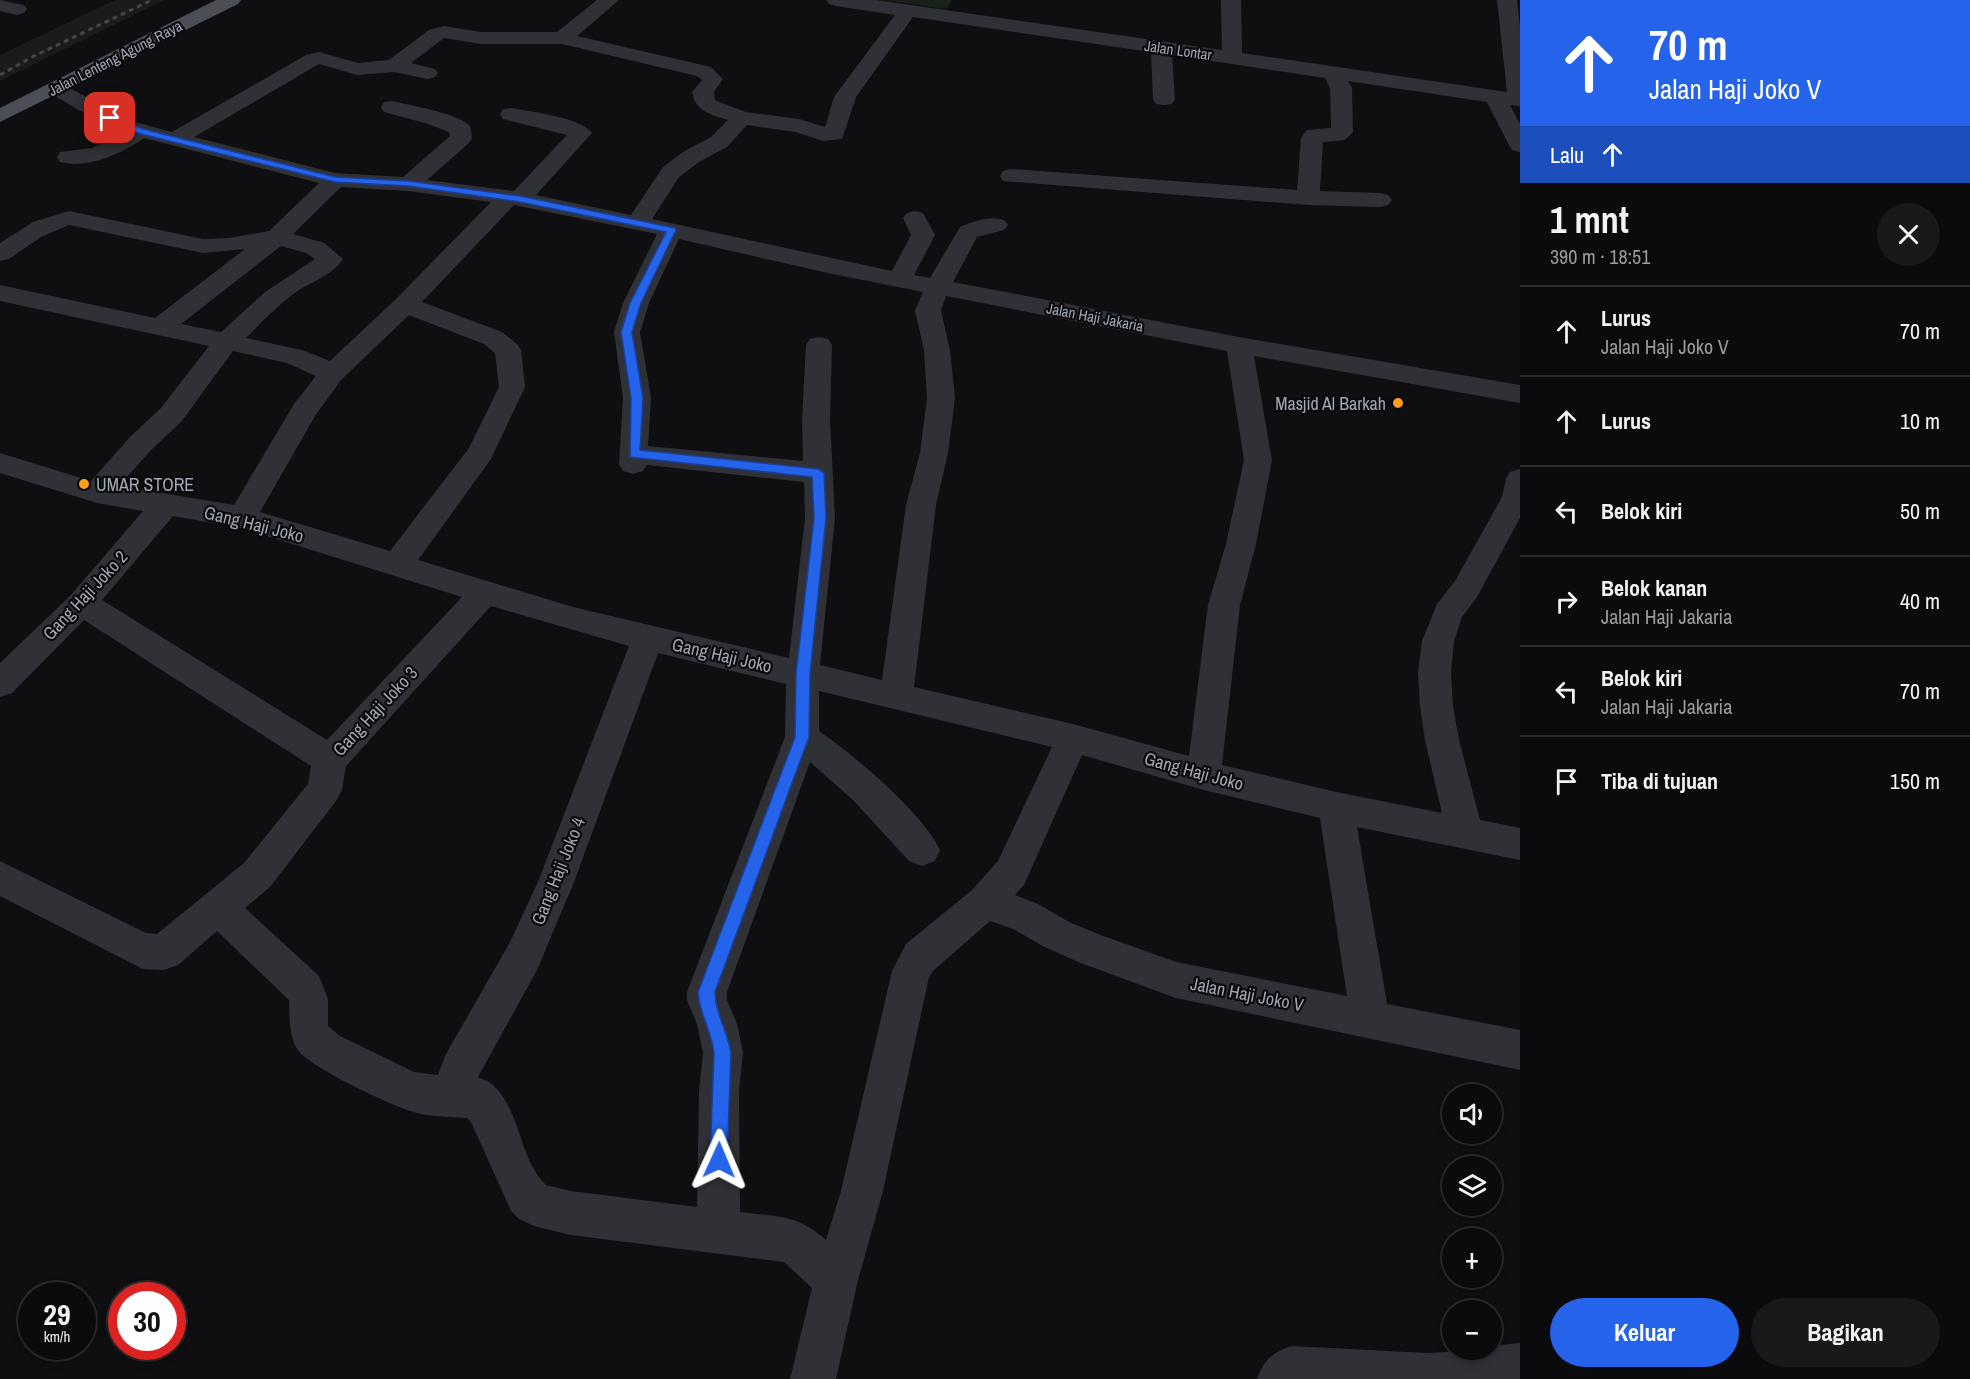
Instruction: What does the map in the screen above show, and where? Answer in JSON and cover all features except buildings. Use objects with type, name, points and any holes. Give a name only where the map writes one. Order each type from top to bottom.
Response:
[{"type":"main road","points":[[55,88],[155,26],[208,0]]},
{"type":"main road","name":"Jalan Lenteng Agung Raya","points":[[0,116],[231,0]]},
{"type":"street","points":[[562,39],[609,0]]},
{"type":"street","name":"Jalan Lontar","points":[[836,0],[1519,100]]},
{"type":"street","points":[[958,18],[969,0]]},
{"type":"street","points":[[1231,0],[1232,58]]},
{"type":"street","points":[[1507,0],[1519,100]]},
{"type":"street","points":[[394,66],[436,34],[444,32],[491,38],[562,39],[704,72],[713,79],[703,92],[705,102],[711,107],[742,118],[799,126],[824,134],[834,134],[837,131],[845,98],[908,10]]},
{"type":"street","points":[[1161,47],[1164,99]]},
{"type":"street","points":[[175,139],[313,58],[357,69],[394,66],[428,73]]},
{"type":"street","points":[[1308,198],[1312,138],[1315,135],[1337,135],[1342,132],[1341,88],[1333,73]]},
{"type":"street","name":"Jalan Haji Jakaria","points":[[55,88],[123,126],[335,180],[408,184],[514,199],[639,223],[828,266],[1239,345],[1520,394]]},
{"type":"street","points":[[1496,96],[1520,145]]},
{"type":"street","points":[[392,107],[433,118],[460,129],[461,133],[461,138],[408,184]]},
{"type":"street","points":[[242,517],[304,411],[332,374],[581,133],[574,128],[511,114]]},
{"type":"street","points":[[639,223],[655,193],[671,172],[691,157],[719,142],[742,118]]},
{"type":"street","points":[[68,157],[90,157],[107,152],[140,131]]},
{"type":"street","points":[[1011,176],[1308,198],[1380,200]]},
{"type":"street","points":[[159,328],[277,237],[335,180]]},
{"type":"street","points":[[0,254],[49,222],[69,218],[203,246],[229,245],[277,237],[315,248],[331,259],[312,274],[290,285],[274,297],[226,342],[171,415],[141,443],[97,494]]},
{"type":"street","points":[[900,279],[923,235],[915,218]]},
{"type":"street","points":[[896,696],[921,505],[934,453],[941,398],[937,351],[928,310],[938,286],[968,232],[982,226],[996,225]]},
{"type":"street","points":[[671,230],[636,303],[627,332],[637,398],[634,459],[818,473]]},
{"type":"street","points":[[0,293],[293,356],[315,364],[332,374]]},
{"type":"street","points":[[396,565],[481,452],[512,387],[508,350],[493,338],[405,305]]},
{"type":"street","points":[[718,1230],[719,1091],[723,1053],[719,1030],[706,992],[802,737],[803,674],[820,518],[816,419],[819,345]]},
{"type":"street","points":[[1204,775],[1224,605],[1241,544],[1258,460],[1239,345]]},
{"type":"street","name":"Gang Haji Joko","points":[[0,463],[97,494],[242,517],[573,619],[648,638],[1073,738],[1204,775],[1336,807],[1520,844]]},
{"type":"street","points":[[1465,832],[1435,706],[1434,661],[1447,614],[1454,601],[1467,590],[1517,497],[1520,479]]},
{"type":"street","name":"Gang Haji Joko 2","points":[[0,684],[82,603],[166,504]]},
{"type":"street","name":"Gang Haji Joko 3","points":[[0,878],[143,951],[164,952],[256,875],[324,790],[330,760],[486,591]]},
{"type":"street","points":[[82,603],[330,760]]},
{"type":"street","name":"Gang Haji Joko 4","points":[[466,1096],[458,1077],[460,1068],[523,957],[556,882],[648,638]]},
{"type":"street","points":[[802,737],[827,754],[846,774],[884,805],[922,850]]},
{"type":"street","points":[[813,1379],[836,1280],[862,1191],[911,971],[920,957],[985,902],[1011,873],[1073,738]]},
{"type":"street","points":[[1336,807],[1370,1018]]},
{"type":"street","name":"Jalan Haji Joko V","points":[[985,902],[1025,916],[1056,934],[1090,949],[1157,974],[1260,998],[1370,1018],[1520,1050]]},
{"type":"street","points":[[218,907],[305,989],[310,1001],[308,1030],[314,1042],[410,1091],[478,1098],[487,1109],[526,1196],[534,1204],[571,1213],[794,1241],[836,1280]]},
{"type":"street","points":[[1280,1379],[1292,1369],[1427,1376],[1520,1366]]},
{"type":"shaded area","points":[[115,0],[164,0],[0,81],[0,55]]},
{"type":"shaded area","points":[[883,0],[952,0],[947,9]]},
{"type":"railway","points":[[0,75],[34,56],[152,0]]},
{"type":"place","name":"Masjid Al Barkah","points":[[1398,403]]},
{"type":"place","name":"UMAR STORE","points":[[84,484]]},
{"type":"route","points":[[110,118],[123,126],[140,131],[335,180],[408,184],[520,199],[671,230],[636,303],[627,332],[637,398],[634,454],[818,473],[820,518],[803,674],[802,737],[706,992],[721,1037],[723,1053],[719,1091],[719,1160]]}]
